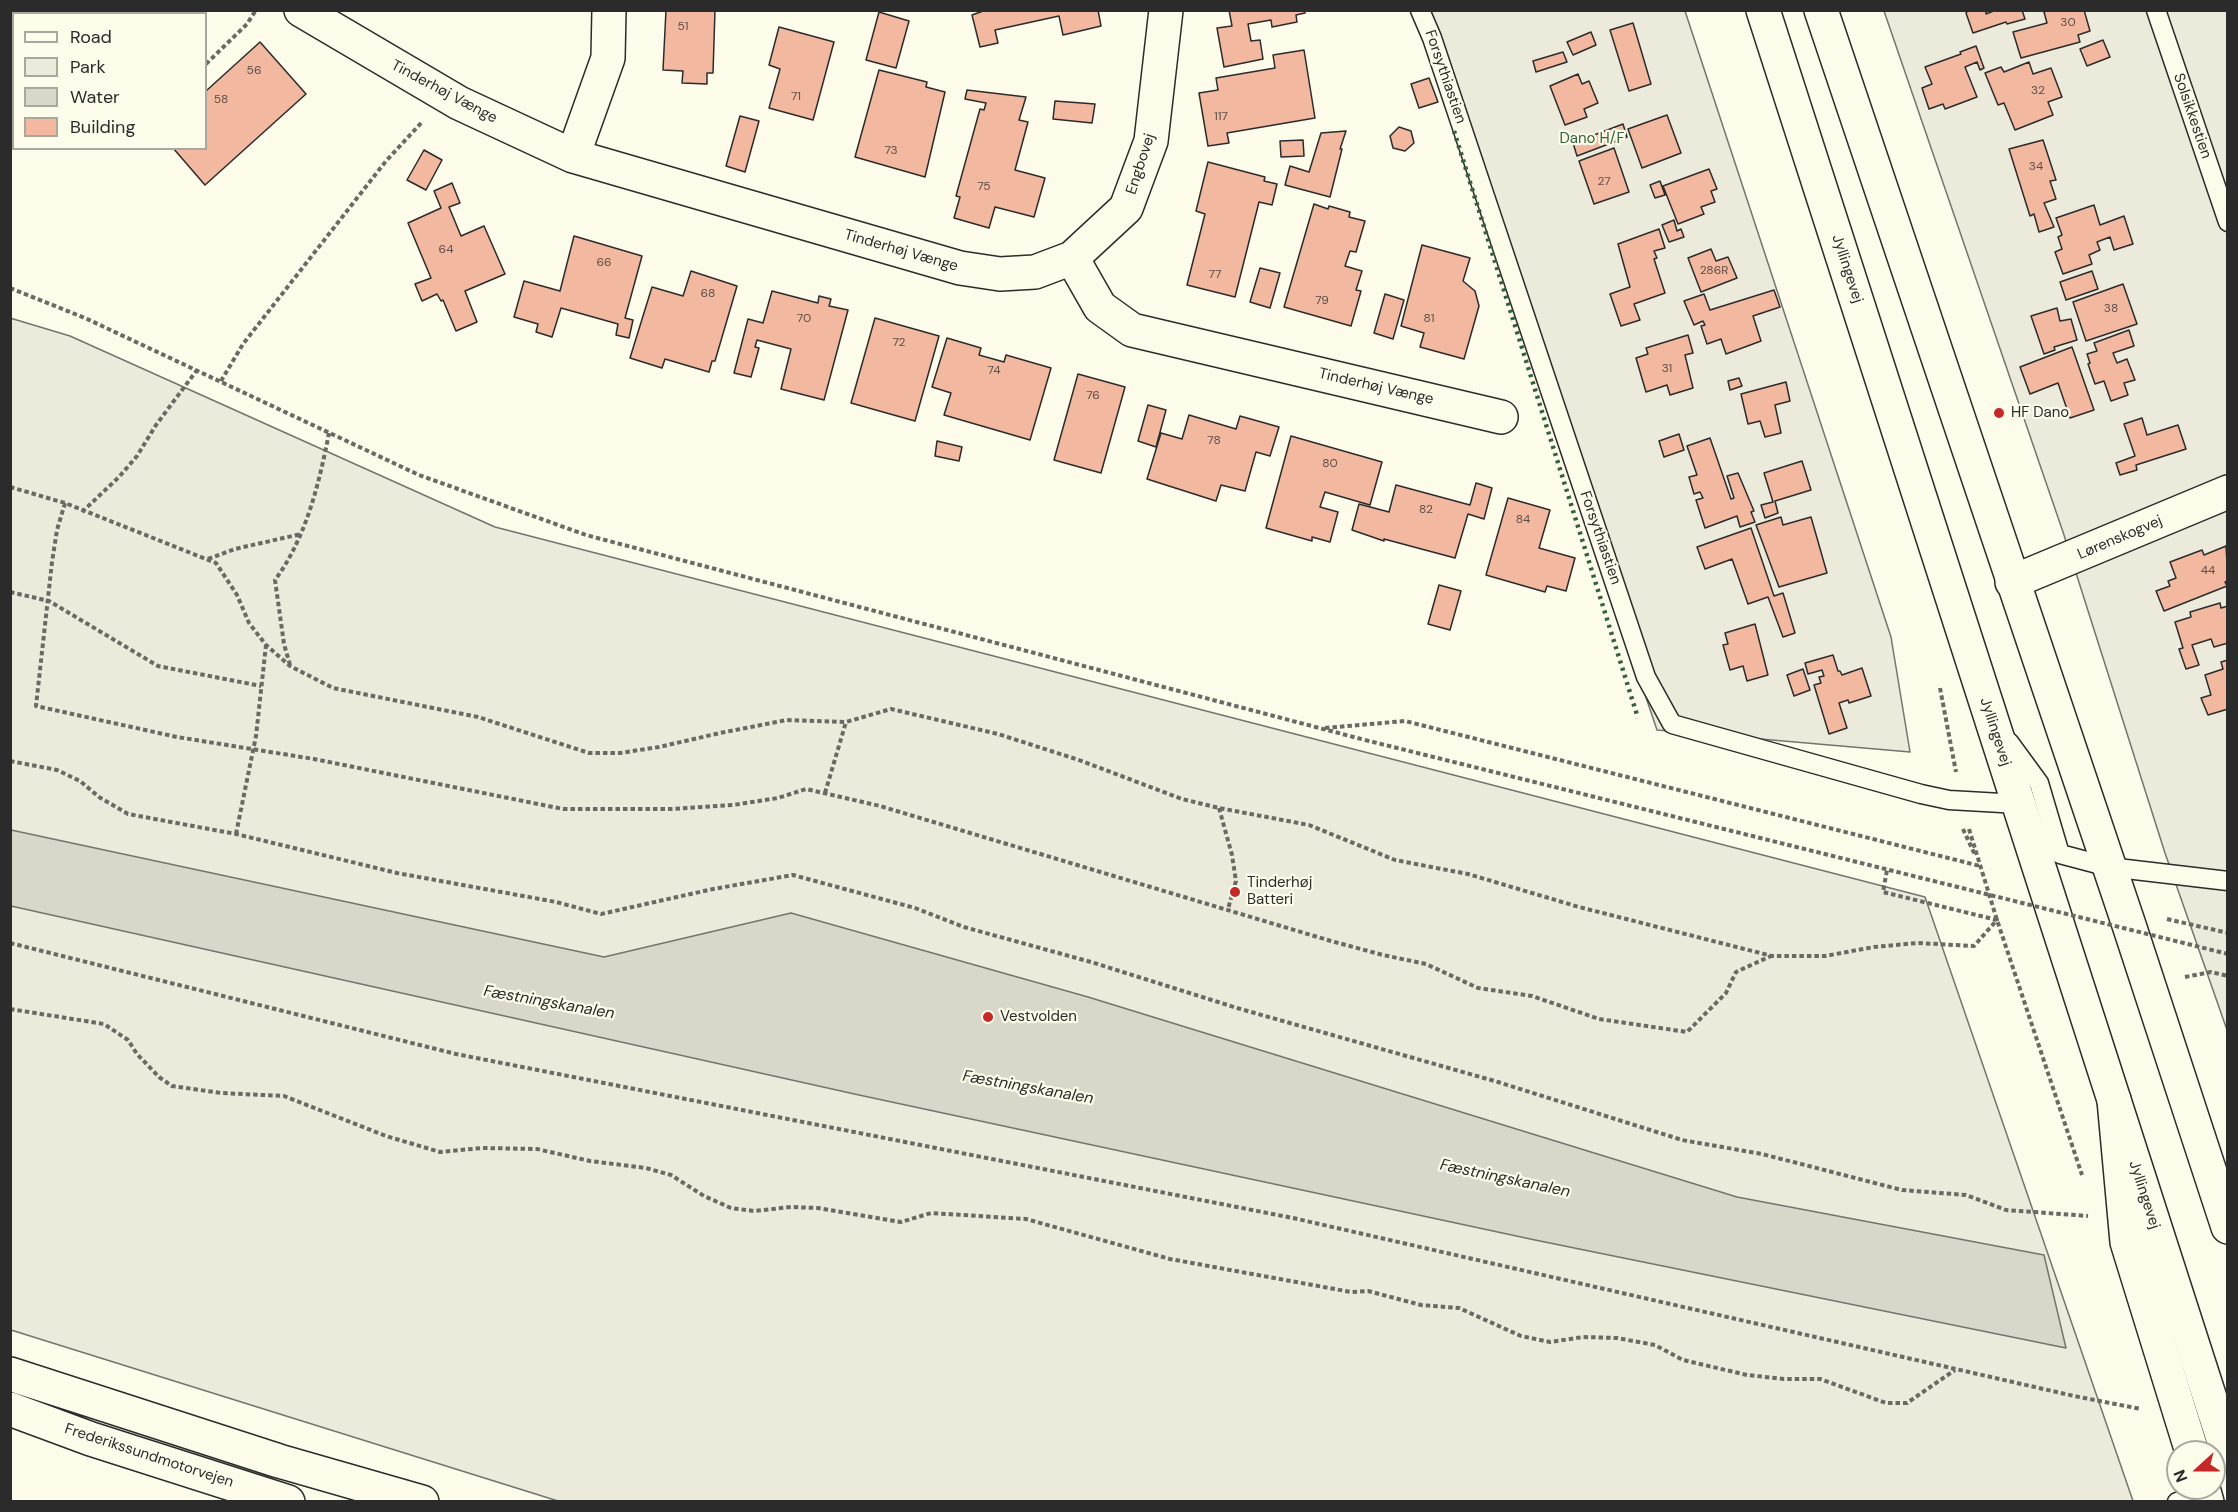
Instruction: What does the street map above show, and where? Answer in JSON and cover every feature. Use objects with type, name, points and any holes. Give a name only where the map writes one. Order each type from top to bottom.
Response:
[{"type":"main road","name":"Tinderhøj Vænge","points":[[300,10],[449,97],[573,156],[960,268],[1000,274],[1035,272],[1072,258],[1100,307],[1132,330],[1501,417]]},
{"type":"main road","points":[[573,156],[608,58],[609,10]]},
{"type":"main road","name":"Engbovej","points":[[1072,258],[1126,208],[1151,141],[1166,10]]},
{"type":"main road","name":"Jyllingevej","points":[[1763,10],[2228,1454]]},
{"type":"main road","points":[[1821,10],[2124,909],[2228,1227]]},
{"type":"main road","name":"Lørenskogvej","points":[[2012,582],[2228,492]]},
{"type":"main road","points":[[2114,1100],[2127,1242],[2188,1440]]},
{"type":"main road","points":[[10,1374],[279,1461],[422,1502]]},
{"type":"main road","name":"Frederikssundmotorvejen","points":[[10,1409],[91,1439],[288,1502]]},
{"type":"lane","name":"Forsythiastien","points":[[1420,10],[1432,38],[1646,677],[1672,724],[1949,800],[2019,804]]},
{"type":"lane","name":"Solsikkestien","points":[[2156,10],[2228,222]]},
{"type":"lane","points":[[1990,716],[2038,783],[2060,854],[2109,867],[2228,881]]},
{"type":"path","points":[[207,63],[247,24],[256,10]]},
{"type":"path","points":[[221,381],[243,344],[386,161],[407,136],[449,97]]},
{"type":"path","points":[[10,288],[85,318],[419,475],[586,535],[1365,740],[2228,954]]},
{"type":"path","points":[[82,512],[119,477],[197,370]]},
{"type":"path","points":[[290,666],[284,644],[275,580],[288,563],[301,534],[323,464],[329,433]]},
{"type":"path","points":[[10,487],[64,503],[82,512],[216,562],[237,595],[249,622],[267,645],[290,666],[333,688],[478,717],[589,753],[620,753],[659,747],[787,720],[846,722],[891,709],[977,729],[1079,760],[1182,799],[1309,825],[1395,860],[1468,874],[1579,907],[1772,956],[1825,956],[1874,947],[1917,943],[1974,946],[1997,920],[1883,892],[1887,870]]},
{"type":"path","points":[[64,503],[52,562],[36,706],[128,727],[252,751],[314,759],[563,809],[671,809],[733,805],[778,798],[806,789],[880,806],[1331,941],[1426,964],[1478,988],[1532,996],[1599,1019],[1688,1032],[1726,993],[1736,972],[1772,956]]},
{"type":"path","points":[[208,559],[235,549],[301,534]]},
{"type":"path","points":[[10,592],[49,601],[158,666],[261,686]]},
{"type":"path","points":[[236,834],[252,751],[267,645]]},
{"type":"path","points":[[1321,728],[1405,721],[1980,866],[1949,800]]},
{"type":"path","points":[[825,793],[846,722]]},
{"type":"path","points":[[10,761],[57,770],[80,781],[99,797],[128,814],[236,834],[397,873],[556,902],[601,914],[713,889],[793,875],[915,908],[964,927],[1498,1082],[1682,1140],[1762,1154],[1902,1190],[1966,1195],[2006,1210],[2095,1216]]},
{"type":"path","points":[[1219,808],[1232,855],[1236,881],[1228,909]]},
{"type":"path","points":[[2124,909],[2228,933]]},
{"type":"path","points":[[10,944],[456,1054],[1293,1218],[1955,1370],[2151,1411]]},
{"type":"path","points":[[2211,972],[2228,976]]},
{"type":"path","points":[[10,1009],[104,1024],[128,1041],[159,1077],[172,1086],[221,1093],[284,1096],[386,1136],[440,1152],[482,1148],[537,1149],[590,1161],[646,1168],[670,1175],[704,1196],[731,1208],[754,1210],[791,1207],[818,1208],[901,1222],[931,1213],[1026,1219],[1170,1259],[1351,1292],[1368,1291],[1421,1305],[1459,1308],[1521,1336],[1550,1342],[1582,1337],[1617,1338],[1655,1346],[1683,1360],[1747,1375],[1820,1380],[1886,1403],[1907,1403],[1955,1370]]},
{"type":"green space","name":"Dano H/F","points":[[1411,11],[1685,11],[1891,637],[1910,752],[1657,730],[1421,33]]},
{"type":"green space","points":[[1884,11],[2227,11],[2227,1030],[2165,853],[2063,532]]},
{"type":"green space","name":"Vestvolden","points":[[10,318],[70,336],[495,527],[1925,897],[2133,1501],[558,1501],[11,1330]]},
{"type":"water","name":"Fæstningskanalen","points":[[11,830],[604,957],[791,913],[1088,997],[1737,1197],[2044,1255],[2066,1348],[1535,1240],[859,1095],[11,906]]},
{"type":"building","points":[[10,10],[109,10],[108,12],[12,12],[12,98],[10,99]]},
{"type":"building","points":[[666,10],[715,10],[713,73],[707,73],[707,84],[682,83],[683,71],[663,70]]},
{"type":"building","points":[[986,10],[1098,10],[1101,26],[1063,35],[1059,16],[995,30],[998,43],[980,47],[972,15]]},
{"type":"building","points":[[1229,10],[1305,10],[1305,13],[1296,15],[1297,22],[1272,27],[1271,20],[1248,24],[1251,41],[1260,40],[1263,59],[1224,67],[1217,28],[1232,26]]},
{"type":"building","points":[[1969,10],[1986,10],[1986,14],[1996,10],[2022,10],[2025,19],[2007,24],[2006,22],[1973,33],[1966,13]]},
{"type":"building","points":[[2084,10],[2090,31],[2078,35],[2080,42],[2021,58],[2013,32],[2047,23],[2044,12]]},
{"type":"building","points":[[879,12],[909,21],[896,68],[866,60]]},
{"type":"building","points":[[1633,23],[1651,84],[1629,91],[1610,30]]},
{"type":"building","points":[[779,27],[834,42],[813,120],[769,108],[780,69],[769,65]]},
{"type":"building","points":[[1591,32],[1596,45],[1573,55],[1567,42]]},
{"type":"building","points":[[2103,40],[2110,57],[2087,66],[2080,49]]},
{"type":"building","points":[[260,42],[306,94],[205,185],[175,150],[207,150],[207,90]]},
{"type":"building","points":[[1976,46],[1984,68],[1980,70],[1977,62],[1965,67],[1977,97],[1945,109],[1943,104],[1929,109],[1922,88],[1932,84],[1925,67]]},
{"type":"building","points":[[1304,50],[1315,118],[1227,133],[1229,143],[1208,146],[1199,93],[1218,90],[1216,78],[1275,68],[1273,55]]},
{"type":"building","points":[[1563,52],[1567,62],[1536,72],[1533,61]]},
{"type":"building","points":[[2029,62],[2033,74],[2051,68],[2062,97],[2048,102],[2053,115],[2015,130],[2004,103],[1998,105],[1985,73],[2001,67],[2004,72]]},
{"type":"building","points":[[879,70],[927,82],[926,87],[945,92],[925,177],[855,157]]},
{"type":"building","points":[[1578,74],[1582,84],[1589,81],[1598,103],[1584,109],[1587,117],[1565,125],[1550,86]]},
{"type":"building","points":[[1429,78],[1438,102],[1419,108],[1411,84]]},
{"type":"building","points":[[967,90],[1026,97],[1019,120],[1028,122],[1015,170],[1045,178],[1034,217],[995,207],[989,228],[954,218],[960,197],[956,196],[980,109],[984,110],[986,103],[965,99]]},
{"type":"building","points":[[1055,101],[1095,104],[1092,123],[1053,119]]},
{"type":"building","points":[[1667,115],[1681,153],[1642,168],[1628,129]]},
{"type":"building","points":[[740,116],[759,121],[745,172],[726,166]]},
{"type":"building","points":[[1623,124],[1627,137],[1577,156],[1573,143]]},
{"type":"building","points":[[1399,127],[1411,131],[1414,143],[1405,151],[1393,148],[1390,136]]},
{"type":"building","points":[[1346,131],[1330,197],[1285,185],[1290,166],[1309,172],[1321,133]]},
{"type":"building","points":[[1303,140],[1304,156],[1281,157],[1280,141]]},
{"type":"building","points":[[2043,140],[2056,180],[2050,181],[2056,199],[2044,203],[2054,227],[2039,232],[2034,214],[2030,216],[2009,149]]},
{"type":"building","points":[[1614,148],[1629,192],[1594,204],[1579,161]]},
{"type":"building","points":[[424,150],[442,160],[426,190],[407,180]]},
{"type":"building","points":[[1208,162],[1265,177],[1264,181],[1277,184],[1272,205],[1259,202],[1235,297],[1187,285],[1205,214],[1196,211]]},
{"type":"building","points":[[1709,169],[1717,189],[1711,191],[1715,202],[1701,207],[1704,214],[1678,224],[1663,186]]},
{"type":"building","points":[[1660,181],[1665,195],[1655,198],[1650,185]]},
{"type":"building","points":[[452,183],[460,203],[449,207],[461,236],[484,226],[505,274],[465,291],[477,322],[456,331],[443,300],[441,301],[437,294],[422,301],[415,284],[431,278],[408,223],[441,208],[434,191]]},
{"type":"building","points":[[1314,204],[1328,209],[1329,206],[1350,212],[1349,217],[1365,221],[1356,252],[1350,251],[1345,266],[1362,271],[1356,290],[1361,291],[1351,326],[1284,307]]},
{"type":"building","points":[[2094,205],[2100,225],[2124,216],[2133,244],[2114,250],[2110,237],[2097,242],[2100,250],[2089,255],[2092,264],[2063,274],[2055,252],[2062,249],[2058,237],[2062,235],[2056,218]]},
{"type":"building","points":[[1674,220],[1677,231],[1681,229],[1684,237],[1669,242],[1662,225]]},
{"type":"building","points":[[1659,229],[1665,248],[1654,251],[1657,258],[1654,259],[1665,293],[1634,304],[1640,320],[1621,326],[1610,294],[1630,287],[1618,244]]},
{"type":"building","points":[[574,236],[642,256],[625,318],[633,320],[629,338],[616,335],[618,324],[561,308],[552,337],[536,332],[538,324],[514,317],[524,281],[560,291]]},
{"type":"building","points":[[1422,245],[1470,258],[1463,281],[1475,291],[1479,306],[1464,359],[1420,347],[1424,333],[1401,326]]},
{"type":"building","points":[[1711,249],[1716,261],[1728,257],[1737,278],[1701,292],[1688,258]]},
{"type":"building","points":[[1260,268],[1280,273],[1270,308],[1250,302]]},
{"type":"building","points":[[691,271],[737,286],[715,361],[712,361],[709,372],[665,359],[662,368],[630,358],[652,287],[683,296]]},
{"type":"building","points":[[2092,271],[2098,289],[2066,300],[2060,282]]},
{"type":"building","points":[[2123,284],[2137,324],[2086,341],[2073,302]]},
{"type":"building","points":[[1774,290],[1780,307],[1753,316],[1761,341],[1726,354],[1721,339],[1707,344],[1701,326],[1705,325],[1703,321],[1694,325],[1684,301],[1704,294],[1710,310]]},
{"type":"building","points":[[772,291],[818,303],[819,296],[831,299],[829,306],[848,310],[824,400],[781,389],[791,349],[757,340],[755,347],[759,348],[751,377],[734,373],[748,319],[763,323]]},
{"type":"building","points":[[1385,294],[1404,300],[1393,339],[1374,333]]},
{"type":"building","points":[[2057,308],[2060,321],[2071,319],[2077,340],[2054,347],[2055,350],[2044,354],[2031,316]]},
{"type":"building","points":[[875,318],[939,336],[915,421],[851,403]]},
{"type":"building","points":[[2129,330],[2134,346],[2113,353],[2117,363],[2127,359],[2135,380],[2124,383],[2128,395],[2111,401],[2104,381],[2095,384],[2087,354],[2097,351],[2094,343]]},
{"type":"building","points":[[1688,335],[1693,353],[1685,355],[1693,388],[1670,395],[1667,385],[1646,392],[1636,358],[1648,354],[1646,348]]},
{"type":"building","points":[[947,338],[981,348],[979,355],[1004,362],[1006,355],[1051,368],[1030,440],[944,415],[951,393],[932,387]]},
{"type":"building","points":[[2072,347],[2094,410],[2070,418],[2058,383],[2030,394],[2020,367]]},
{"type":"building","points":[[1078,374],[1125,387],[1101,473],[1054,460]]},
{"type":"building","points":[[1739,378],[1742,386],[1730,390],[1728,381]]},
{"type":"building","points":[[1786,382],[1790,401],[1775,405],[1781,433],[1765,437],[1760,421],[1748,424],[1741,394]]},
{"type":"building","points":[[1148,405],[1166,410],[1156,447],[1138,441]]},
{"type":"building","points":[[1189,415],[1236,429],[1240,416],[1279,427],[1270,456],[1256,452],[1245,491],[1221,485],[1216,501],[1147,479],[1161,433],[1182,439]]},
{"type":"building","points":[[2142,418],[2147,435],[2178,425],[2186,449],[2136,465],[2137,470],[2120,475],[2116,463],[2135,456],[2124,424]]},
{"type":"building","points":[[1679,434],[1684,450],[1664,457],[1659,441]]},
{"type":"building","points":[[1291,436],[1382,462],[1370,505],[1325,492],[1320,507],[1338,512],[1330,542],[1312,537],[1312,541],[1266,528]]},
{"type":"building","points":[[1710,438],[1731,499],[1734,498],[1727,476],[1738,473],[1754,511],[1751,512],[1755,522],[1740,527],[1737,516],[1705,528],[1696,500],[1703,498],[1700,492],[1694,494],[1689,477],[1697,475],[1687,446]]},
{"type":"building","points":[[937,441],[962,447],[959,461],[935,456]]},
{"type":"building","points":[[1802,461],[1811,490],[1775,501],[1778,513],[1765,518],[1761,505],[1773,502],[1764,473]]},
{"type":"building","points":[[1476,483],[1492,488],[1484,519],[1468,514],[1455,558],[1384,539],[1384,541],[1352,530],[1359,504],[1389,512],[1396,485],[1470,505]]},
{"type":"building","points":[[1508,498],[1550,510],[1539,548],[1575,558],[1566,591],[1547,586],[1545,592],[1486,575]]},
{"type":"building","points":[[1781,517],[1783,525],[1811,517],[1827,573],[1779,587],[1756,525]]},
{"type":"building","points":[[1751,528],[1774,596],[1783,593],[1795,633],[1783,637],[1768,597],[1748,604],[1732,559],[1705,569],[1697,547]]},
{"type":"building","points":[[2226,546],[2228,581],[2225,582],[2227,586],[2164,611],[2156,591],[2170,586],[2168,581],[2176,578],[2170,562],[2202,550],[2204,555]]},
{"type":"building","points":[[1439,585],[1461,591],[1450,630],[1428,624]]},
{"type":"building","points":[[2220,603],[2221,608],[2228,606],[2228,643],[2214,647],[2211,639],[2192,645],[2199,665],[2186,669],[2179,649],[2183,648],[2175,622],[2191,617],[2190,612]]},
{"type":"building","points":[[1755,624],[1768,675],[1747,681],[1743,666],[1730,670],[1723,645],[1728,644],[1725,633]]},
{"type":"building","points":[[1833,655],[1838,671],[1842,675],[1862,668],[1871,696],[1849,703],[1848,700],[1839,703],[1847,728],[1829,734],[1814,685],[1821,683],[1819,677],[1824,676],[1822,670],[1808,674],[1805,663]]},
{"type":"building","points":[[2228,660],[2228,709],[2208,715],[2201,698],[2211,695],[2205,675],[2223,669],[2221,662]]},
{"type":"building","points":[[1803,669],[1810,690],[1794,696],[1787,675]]},
{"type":"hedge","points":[[1454,131],[1638,718]]},
{"type":"place","name":"HF Dano","points":[[1999,413]]},
{"type":"place","name":"Tinderhøj Batteri","points":[[1235,892]]},
{"type":"place","name":"Vestvolden","points":[[988,1017]]}]
